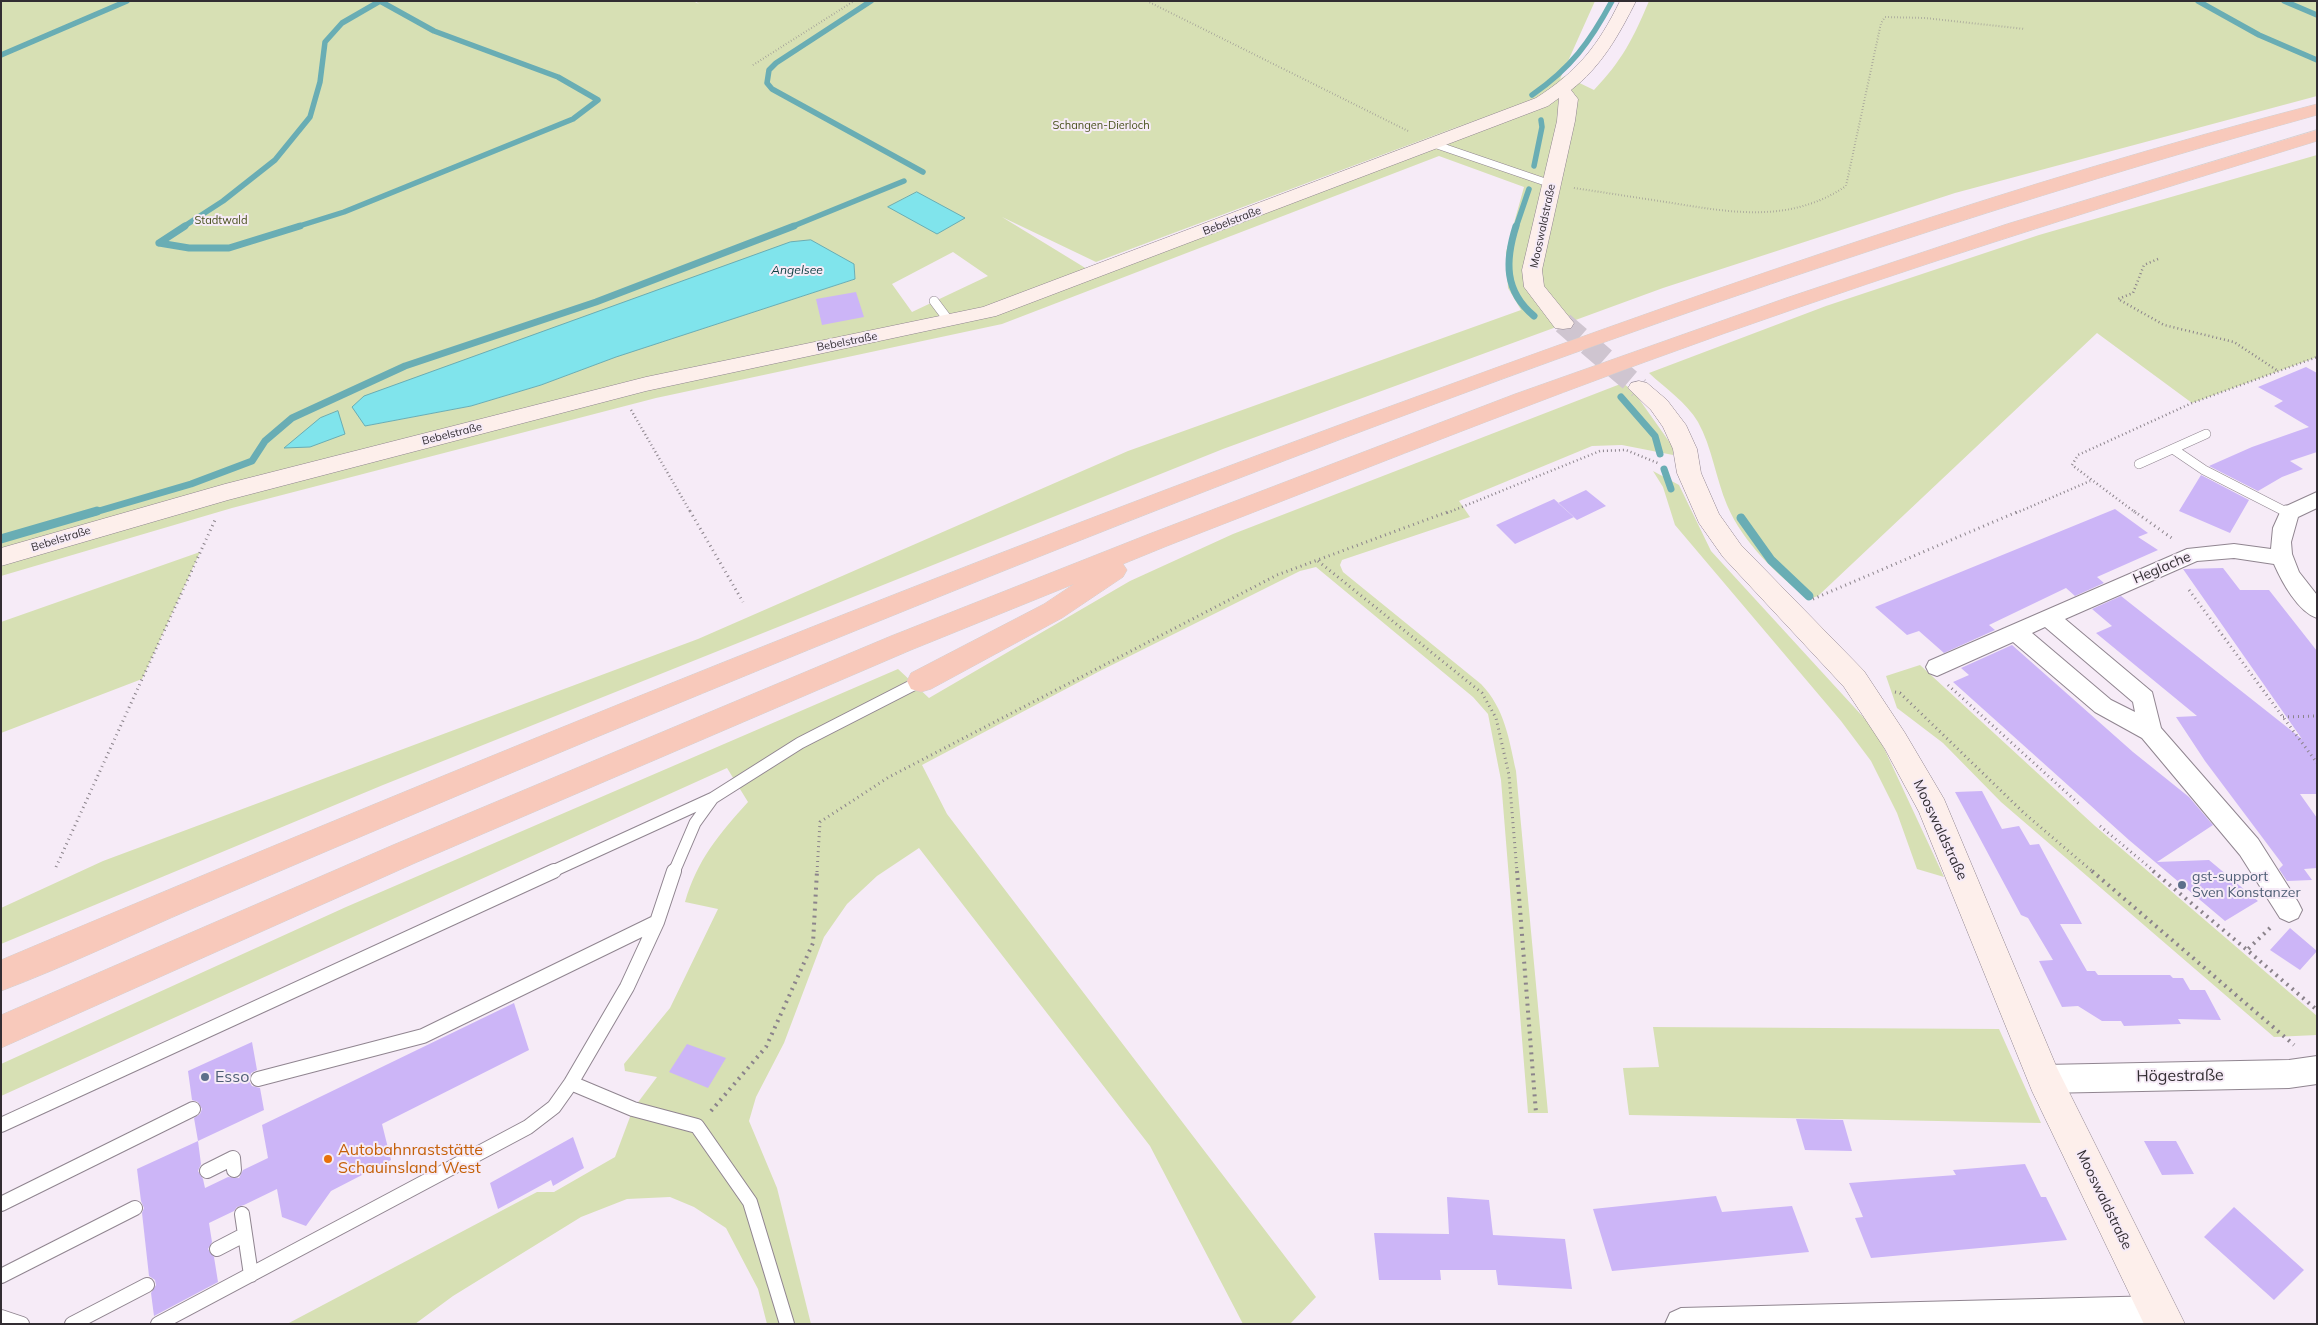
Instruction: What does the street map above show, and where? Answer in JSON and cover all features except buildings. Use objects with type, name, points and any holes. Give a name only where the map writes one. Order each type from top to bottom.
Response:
[{"type":"highway","points":[[1,976],[390,809],[885,608],[1337,432],[1771,278],[2196,142],[2317,109]]},
{"type":"highway","points":[[1,1032],[404,854],[901,643],[1158,540],[1523,399],[1793,302],[2014,228],[2317,135]]},
{"type":"highway","points":[[921,681],[1053,610],[1158,540]]},
{"type":"street","name":"Bebelstraße","points":[[1,557],[225,492],[646,384],[989,312],[1542,102],[1576,80],[1591,64],[1610,38],[1628,1]]},
{"type":"street","name":"Mooswaldstraße","points":[[1561,90],[1569,99],[1566,121],[1532,270],[1534,287],[1563,323]]},
{"type":"street","points":[[1542,102],[1566,121]]},
{"type":"street","name":"Mooswaldstraße","points":[[1639,388],[1659,405],[1674,424],[1685,449],[1689,473],[1708,516],[1732,551],[1767,590],[1790,610],[1854,679],[1895,741],[1933,808],[2044,1078],[2162,1318]]},
{"type":"street","points":[[2317,499],[2289,513],[2280,539],[2279,549],[2296,585],[2317,610]]},
{"type":"street","name":"Heglache","points":[[1936,667],[2015,630],[2194,554],[2234,551],[2282,558]]},
{"type":"street","points":[[2048,617],[2144,698],[2150,731]]},
{"type":"street","points":[[2015,630],[2103,706],[2150,731],[2249,847],[2289,910]]},
{"type":"street","name":"Högestraße","points":[[2044,1078],[2289,1074],[2309,1061]]},
{"type":"street","points":[[1681,1324],[2162,1318]]},
{"type":"lane","points":[[1434,144],[1551,184]]},
{"type":"lane","points":[[934,301],[949,321]]},
{"type":"lane","points":[[2140,464],[2206,434]]},
{"type":"lane","points":[[2173,449],[2204,470],[2289,513]]},
{"type":"lane","points":[[1,1125],[713,798],[800,743],[921,681]]},
{"type":"lane","points":[[158,1324],[528,1127],[554,1106],[572,1083],[627,987],[657,922],[680,854],[695,824],[713,798]]},
{"type":"lane","points":[[258,1079],[423,1036],[657,922]]},
{"type":"lane","points":[[572,1083],[633,1109],[698,1126],[750,1202],[788,1324]]},
{"type":"lane","points":[[1,1204],[193,1110]]},
{"type":"lane","points":[[207,1171],[232,1158],[234,1170]]},
{"type":"lane","points":[[1,1276],[135,1208]]},
{"type":"lane","points":[[242,1214],[251,1274]]},
{"type":"lane","points":[[217,1249],[244,1235]]},
{"type":"lane","points":[[72,1324],[147,1285]]},
{"type":"lane","points":[[1,1317],[22,1324]]},
{"type":"path","points":[[753,65],[854,1]]},
{"type":"path","points":[[1147,1],[1434,144]]},
{"type":"path","points":[[1551,184],[1730,212],[1770,213],[1800,206],[1834,194],[1846,186],[1863,115],[1881,24],[1885,17],[1925,18],[2025,29]]},
{"type":"path","points":[[2158,259],[2144,265],[2132,293],[2118,299],[2164,325],[2234,342],[2278,371]]},
{"type":"path","points":[[630,407],[743,602]]},
{"type":"path","points":[[698,1126],[766,1047],[813,943],[820,822],[889,777],[1277,575],[1465,506],[1600,452],[1626,450],[1689,473]]},
{"type":"path","points":[[1790,610],[1818,596],[2091,481]]},
{"type":"path","points":[[56,867],[217,516]]},
{"type":"path","points":[[1317,560],[1482,693],[1496,718],[1509,775],[1536,1113]]},
{"type":"path","points":[[2189,590],[2317,763]]},
{"type":"path","points":[[1936,667],[1932,670],[2079,804]]},
{"type":"path","points":[[1854,679],[1900,693],[2024,813],[2309,1061]]},
{"type":"path","points":[[2283,717],[2317,716]]},
{"type":"path","points":[[2100,826],[2317,1010]]},
{"type":"path","points":[[2246,950],[2289,910]]},
{"type":"green space","points":[[1,1],[693,1],[699,4],[695,1],[1595,1],[1560,79],[1565,76],[1594,90],[1620,59],[1649,1],[2317,1],[2317,96],[1955,193],[1663,288],[1223,449],[383,785],[1,944],[1,908],[103,861],[698,639],[1128,451],[1521,310],[1508,288],[1506,252],[1524,187],[1439,156],[1002,324],[656,398],[232,508],[1,576]],"holes":[[[1478,119],[1087,269],[1002,217],[1096,262]],[[953,252],[988,276],[912,312],[892,284]],[[854,264],[855,279],[615,357],[541,385],[471,406],[365,426]]]},
{"type":"green space","points":[[2317,155],[2317,357],[2192,403],[2097,333],[1818,596],[1809,599],[1773,569],[1742,532],[1727,505],[1707,442],[1698,422],[1682,402],[1649,373],[1826,306],[2039,235]]},
{"type":"green space","points":[[1623,383],[1634,392],[1673,447],[1673,455],[1622,445],[1592,446],[1459,501],[1470,517],[1342,560],[1340,565],[1343,572],[1481,684],[1501,714],[1516,771],[1548,1113],[1528,1113],[1501,780],[1488,714],[1473,697],[1316,567],[1300,571],[1098,672],[922,765],[947,814],[1316,1297],[1290,1324],[1243,1324],[1150,1146],[919,848],[877,876],[847,904],[824,937],[784,1043],[756,1097],[749,1121],[777,1188],[811,1324],[767,1324],[758,1289],[726,1228],[694,1207],[670,1197],[627,1199],[581,1217],[453,1296],[415,1324],[287,1324],[537,1192],[554,1192],[615,1157],[633,1109],[657,1077],[625,1071],[624,1064],[670,1008],[718,909],[685,902],[696,873],[710,848],[748,802],[727,768],[1,1096],[1,1064],[346,907],[898,669],[929,698],[1130,581],[1233,534]]},
{"type":"green space","points":[[1653,471],[1679,485],[1711,551],[1876,731],[1944,877],[1917,869],[1897,813],[1871,761],[1841,721],[1675,525],[1663,487]]},
{"type":"green space","points":[[200,552],[142,679],[1,733],[1,622]]},
{"type":"green space","points":[[1920,665],[2095,826],[2317,1016],[2317,1035],[2274,1037],[2001,802],[1943,743],[1897,708],[1886,676]]},
{"type":"green space","points":[[1653,1027],[1999,1029],[2041,1123],[1629,1115],[1623,1068],[1659,1067]]},
{"type":"water","points":[[917,192],[965,218],[937,234],[888,207]]},
{"type":"water","name":"Angelsee","points":[[811,240],[854,264],[855,279],[616,357],[541,385],[471,406],[365,426],[352,407],[364,396],[790,242]]},
{"type":"water","points":[[338,411],[345,434],[310,447],[284,448],[320,418]]},
{"type":"waterway","points":[[1,55],[127,1]]},
{"type":"waterway","points":[[183,227],[223,201],[275,160],[310,117],[320,82],[325,42],[342,23],[380,1],[434,31],[558,77],[598,100],[573,119],[344,212],[296,227]]},
{"type":"waterway","points":[[871,1],[776,63],[769,70],[767,83],[772,89],[923,172]]},
{"type":"waterway","points":[[1532,95],[1569,64],[1596,29],[1612,1]]},
{"type":"waterway","points":[[2198,1],[2259,35],[2317,60]]},
{"type":"waterway","points":[[2284,1],[2317,15]]},
{"type":"waterway","points":[[1534,166],[1542,127],[1541,120]]},
{"type":"waterway","points":[[791,227],[904,181]]},
{"type":"waterway","points":[[1516,227],[1529,189]]},
{"type":"waterway","points":[[185,226],[159,243],[189,248],[229,248],[300,226]]},
{"type":"waterway","points":[[92,513],[191,484],[252,461],[265,441],[292,418],[405,366],[596,302],[794,226]]},
{"type":"waterway","points":[[1516,226],[1512,239],[1509,263],[1512,286],[1524,306],[1534,316]]},
{"type":"waterway","points":[[1621,397],[1655,436],[1660,454]]},
{"type":"waterway","points":[[1664,469],[1671,489]]},
{"type":"waterway","points":[[1,539],[97,511]]},
{"type":"waterway","points":[[1741,518],[1771,560],[1809,596]]},
{"type":"tunnel","points":[[1563,323],[1639,388]]},
{"type":"place","name":"gst-support Sven Konstanzer","points":[[2182,885]]},
{"type":"place","name":"Esso","points":[[205,1077]]},
{"type":"place","name":"Autobahnraststätte Schauinsland West","points":[[328,1159]]},
{"type":"park label","name":"Schangen-Dierloch","points":[[1101,126]]},
{"type":"park label","name":"Stadtwald","points":[[221,221]]}]
